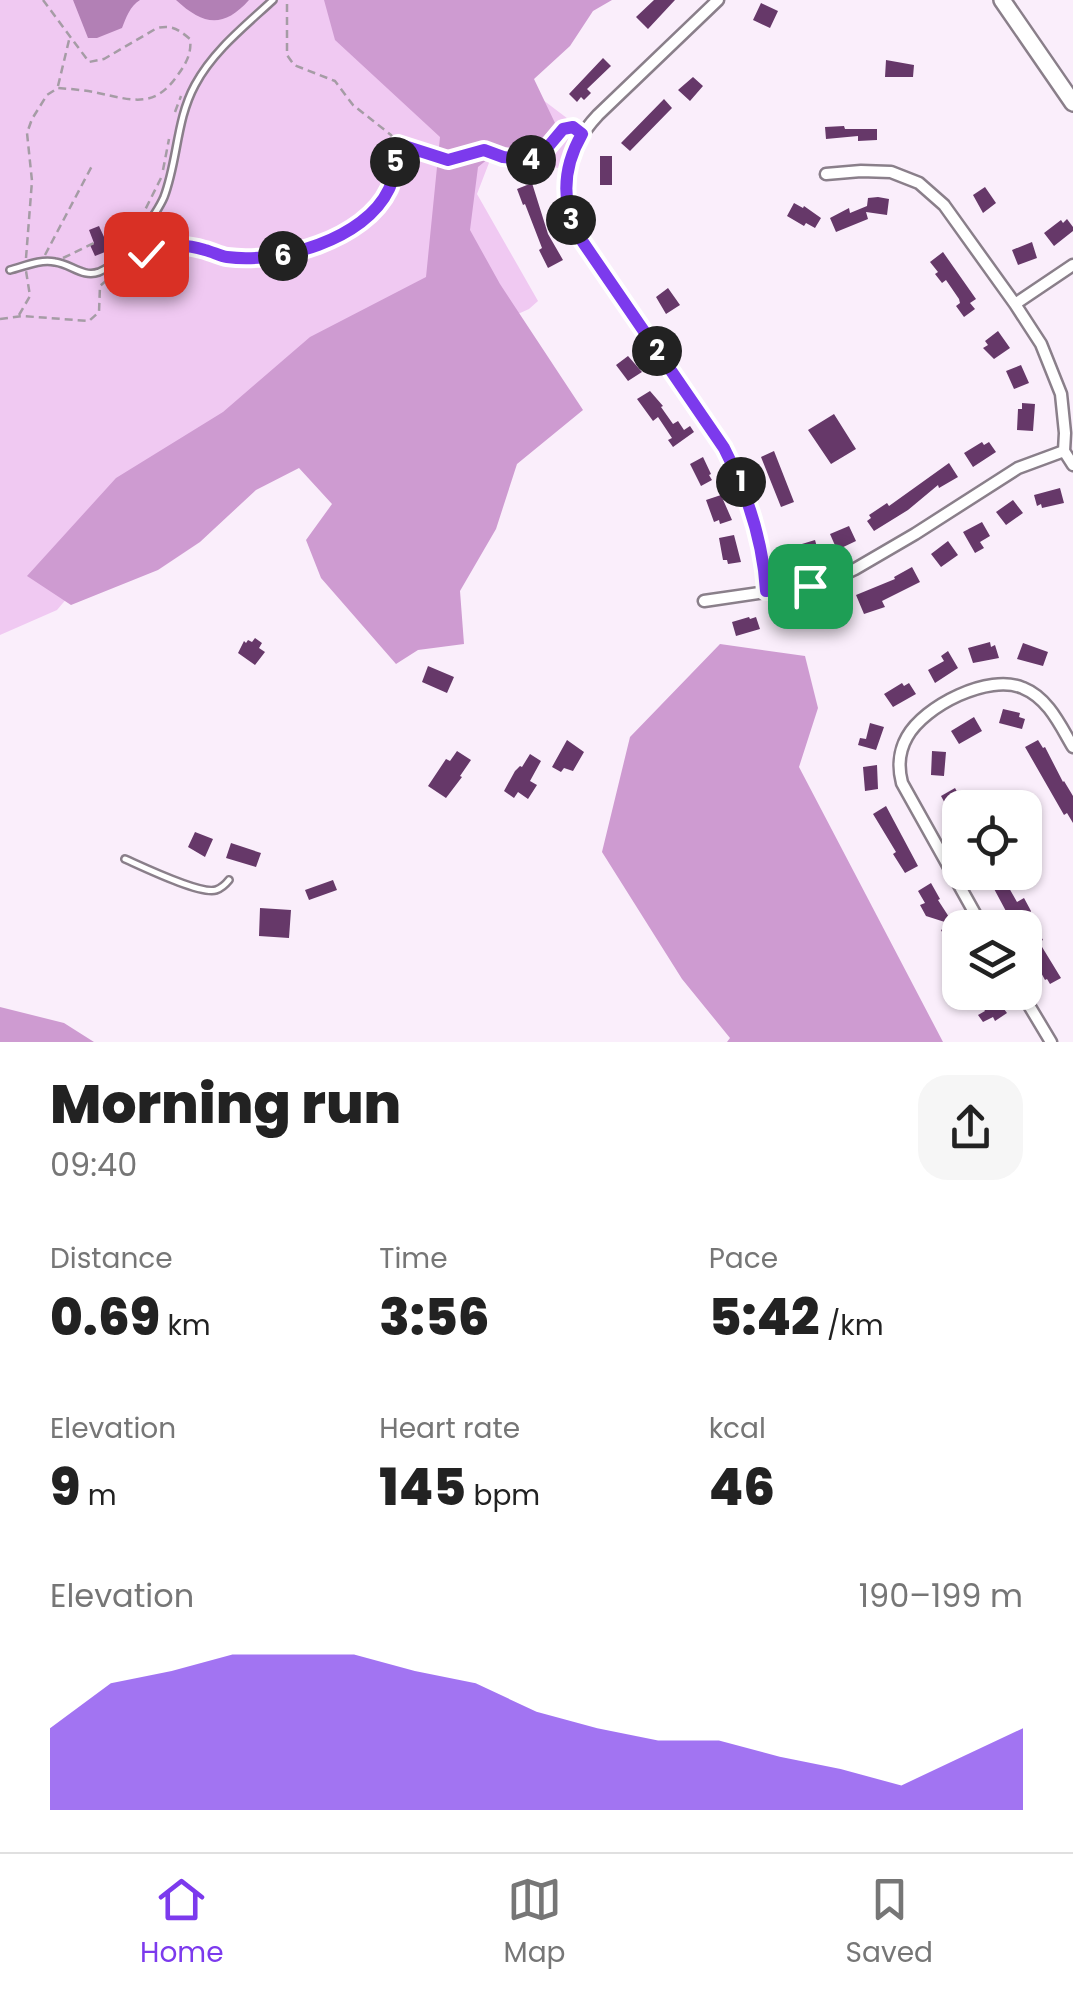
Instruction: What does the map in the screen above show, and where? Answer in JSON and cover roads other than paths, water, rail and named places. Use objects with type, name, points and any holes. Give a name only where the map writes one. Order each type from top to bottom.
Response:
[{"type":"main road","points":[[1002,0],[1073,103]]},
{"type":"street","points":[[718,0],[598,115],[572,152],[566,178],[570,218],[592,258],[724,448],[739,478],[754,520],[766,591]]},
{"type":"street","points":[[826,174],[884,170],[912,178],[928,188],[953,217],[1041,344],[1057,382],[1063,408],[1064,451],[1073,465]]},
{"type":"street","points":[[1016,304],[1073,265]]},
{"type":"street","points":[[704,601],[810,586],[855,569],[1018,468],[1064,451]]},
{"type":"street","points":[[973,910],[902,783],[904,742],[920,722],[957,696],[980,687],[1011,684],[1042,700],[1073,747]]},
{"type":"street","points":[[1031,1010],[1050,1042]]},
{"type":"lane","points":[[10,270],[42,261],[58,262],[84,273],[98,272],[130,248],[164,197],[186,104],[196,82],[224,46],[273,0]]},
{"type":"lane","points":[[125,859],[212,892],[229,880]]}]
